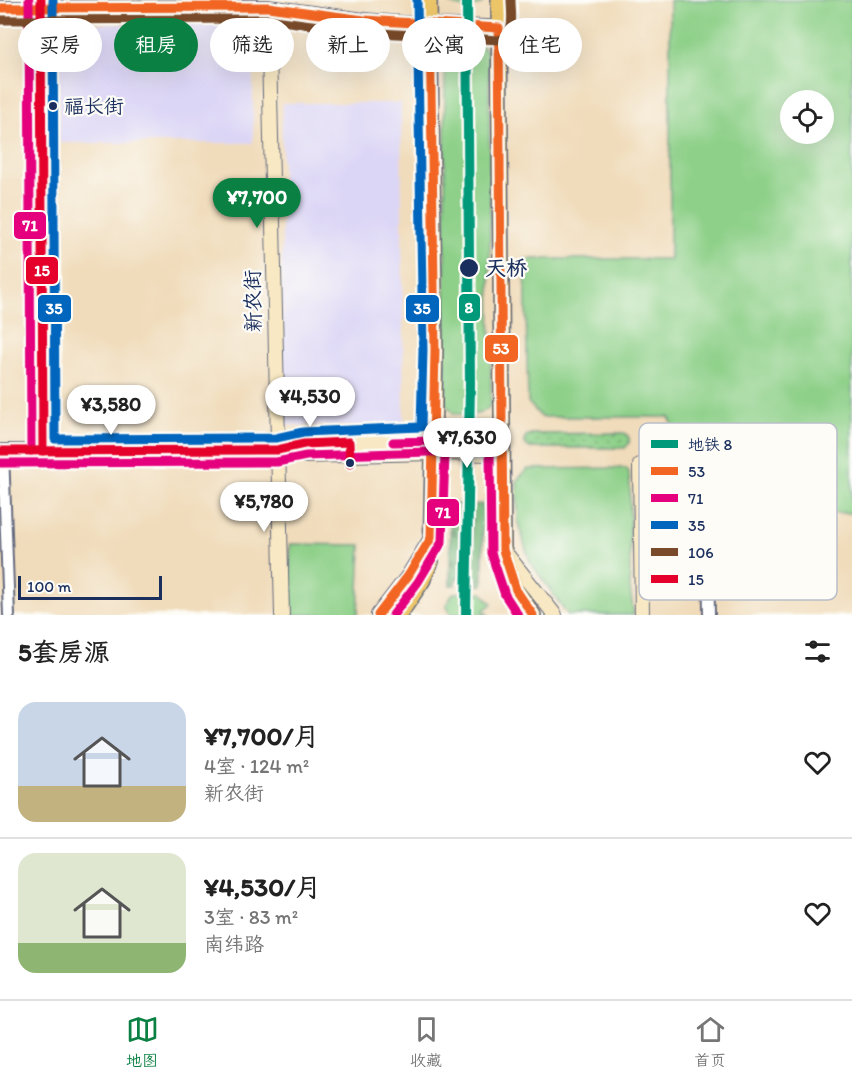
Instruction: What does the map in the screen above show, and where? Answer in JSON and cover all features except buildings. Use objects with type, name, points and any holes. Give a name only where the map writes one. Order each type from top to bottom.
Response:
[{"type":"main road","points":[[429,0],[430,18]]},
{"type":"main road","points":[[499,0],[499,18]]},
{"type":"main road","points":[[401,611],[422,581],[431,561],[435,350],[431,72]]},
{"type":"main road","points":[[499,72],[503,550],[516,590],[532,613]]},
{"type":"street","points":[[0,8],[41,4],[267,3],[364,20],[402,23]]},
{"type":"street","name":"新农街","points":[[267,3],[282,615]]},
{"type":"street","points":[[41,4],[43,452]]},
{"type":"street","points":[[9,615],[2,451],[277,450],[304,444],[502,446]]},
{"type":"street","points":[[378,615],[408,576],[431,538]]},
{"type":"street","points":[[503,550],[555,615]]},
{"type":"street","points":[[642,600],[642,615]]},
{"type":"street","points":[[709,600],[709,615]]},
{"type":"shaded area","points":[[102,24],[114,24],[114,72],[198,72],[198,24],[210,24],[210,72],[253,72],[253,143],[59,143],[58,72],[102,72]]},
{"type":"shaded area","points":[[282,103],[401,103],[404,427],[282,425]]},
{"type":"green space","points":[[446,0],[485,0],[476,6],[465,8]]},
{"type":"green space","points":[[670,0],[852,0],[852,513],[837,513],[837,423],[672,423],[669,417],[541,417],[528,402],[525,259],[670,259]]},
{"type":"green space","points":[[486,50],[489,55],[491,404],[484,411],[469,415],[454,414],[445,404],[445,72],[486,72]]},
{"type":"green space","points":[[624,433],[629,440],[625,448],[530,448],[524,441],[526,436],[531,434]]},
{"type":"green space","points":[[626,468],[629,472],[630,484],[630,588],[634,615],[568,615],[530,562],[518,523],[517,480],[528,469]]},
{"type":"green space","points":[[450,503],[461,504],[461,578],[456,578],[455,585],[450,585]]},
{"type":"green space","points":[[483,504],[483,585],[478,585],[478,579],[472,579],[471,505]]},
{"type":"green space","points":[[290,544],[361,545],[358,615],[291,615]]},
{"type":"green space","points":[[453,593],[482,593],[492,604],[484,610],[488,615],[452,615],[446,606]]},
{"type":"metro line","name":"8","points":[[466,615],[470,384],[467,0]]},
{"type":"transit line","name":"71","points":[[29,0],[31,451]]},
{"type":"transit line","name":"15","points":[[41,0],[43,451]]},
{"type":"transit line","name":"35","points":[[53,0],[55,439],[276,438],[303,432],[421,427],[423,350],[417,0]]},
{"type":"transit line","name":"106","points":[[0,20],[267,19],[363,32],[499,40],[504,38],[510,29],[511,0]]},
{"type":"transit line","name":"53","points":[[0,8],[268,7],[364,20],[499,28],[503,550],[516,590],[533,615]]},
{"type":"transit line","name":"53","points":[[378,615],[408,576],[431,538],[435,350],[431,72]]},
{"type":"transit line","name":"71","points":[[393,442],[434,441],[442,445],[445,453],[442,542],[418,582],[393,615]]},
{"type":"transit line","name":"15","points":[[0,451],[277,450],[304,444],[349,442],[350,464]]},
{"type":"transit line","name":"71","points":[[0,463],[277,462],[306,456],[490,450],[491,553],[505,595],[518,615]]},
{"type":"place","name":"福长街","points":[[53,106]]},
{"type":"place","name":"天桥","points":[[469,268]]}]
